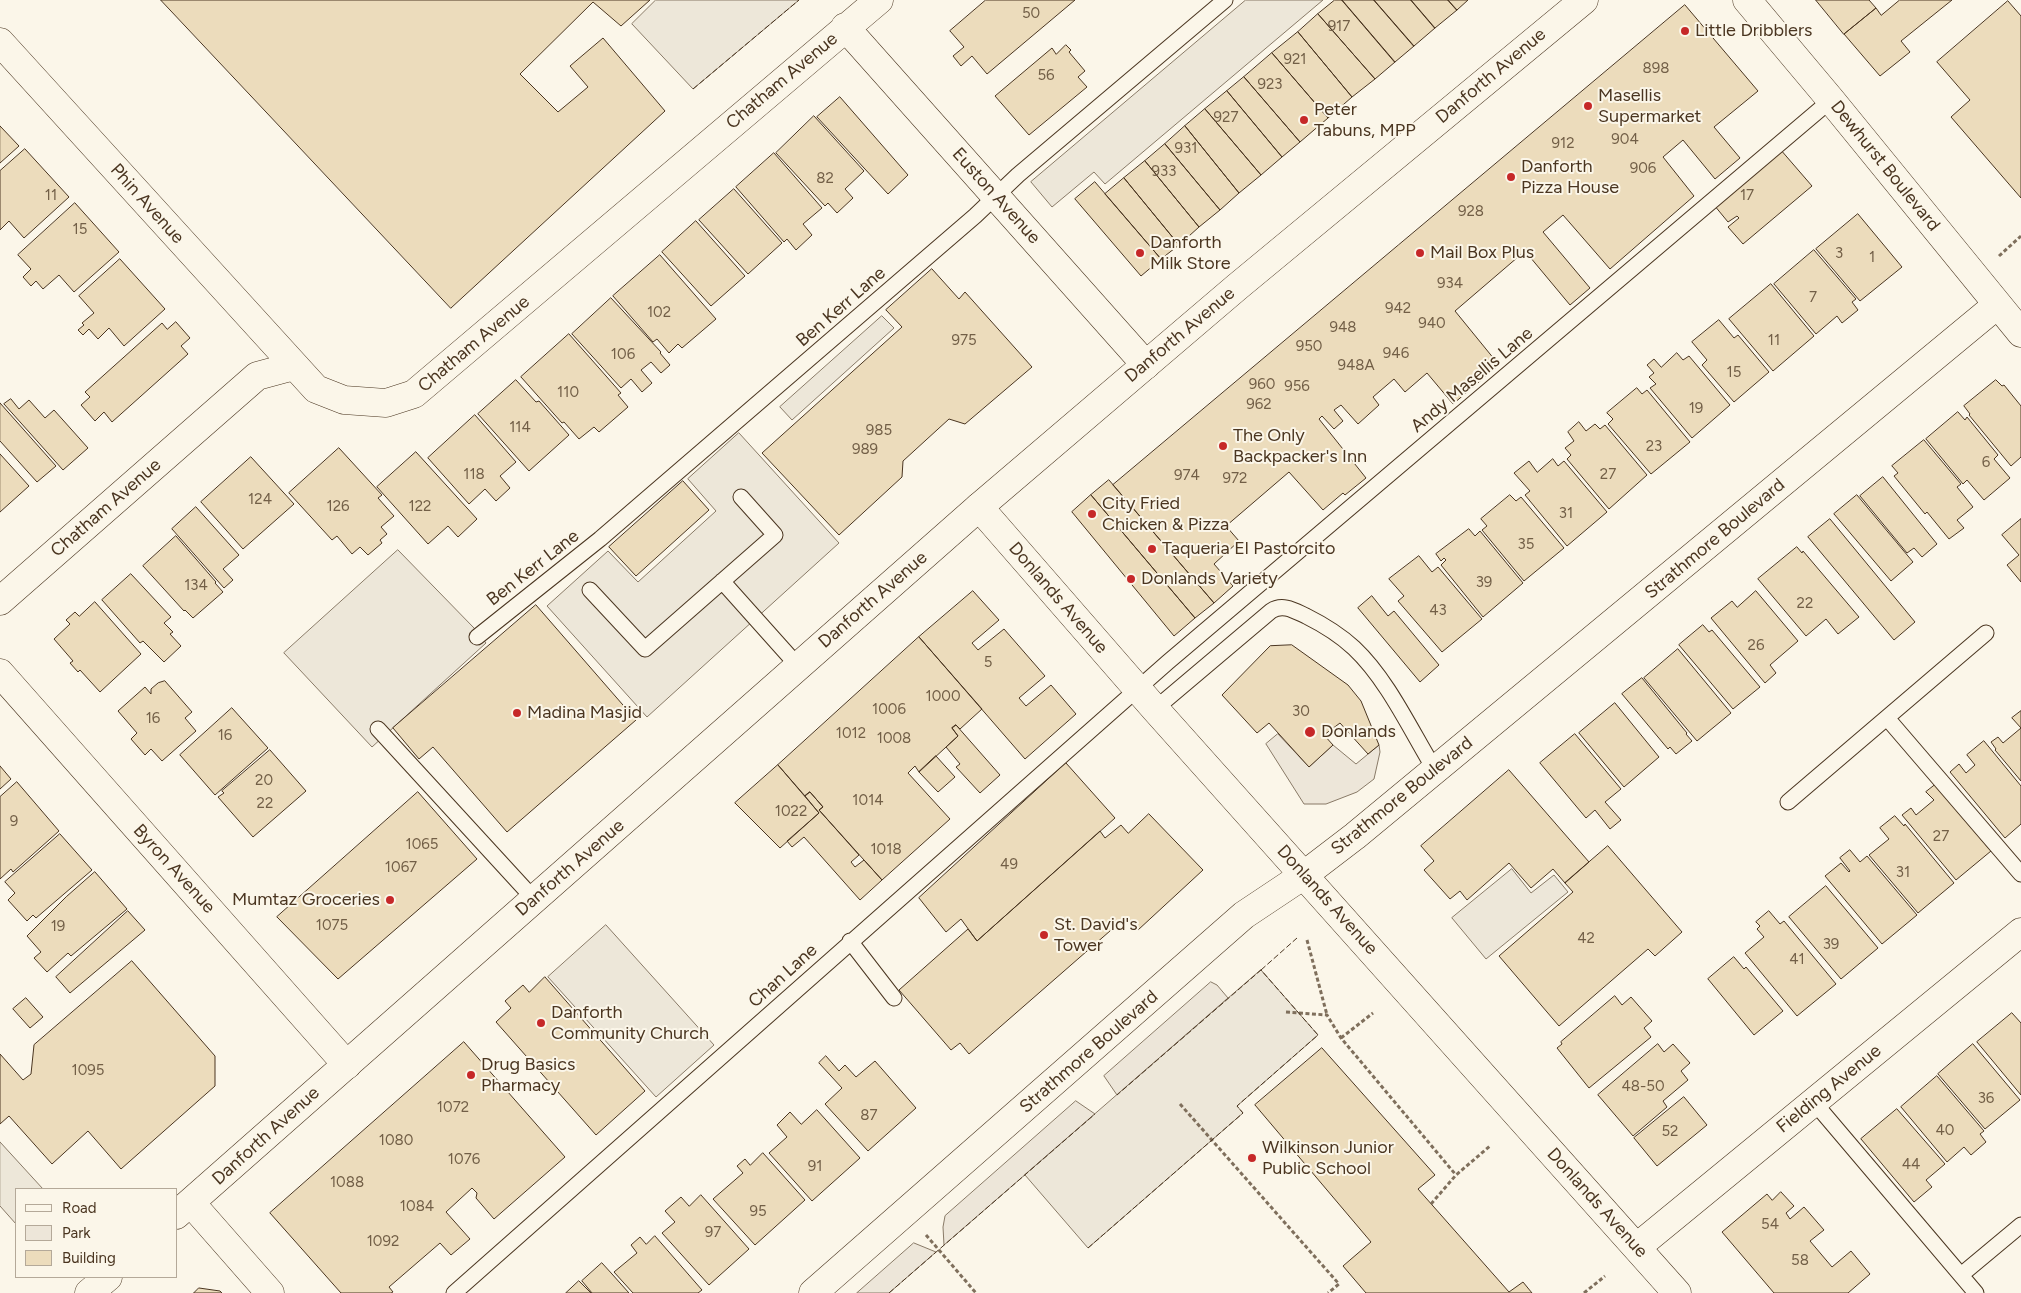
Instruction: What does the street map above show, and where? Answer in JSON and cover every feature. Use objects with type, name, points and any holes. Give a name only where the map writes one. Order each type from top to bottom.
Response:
[{"type":"street","name":"Chatham Avenue","points":[[0,601],[256,376],[294,366],[316,389],[344,400],[386,403],[414,394],[879,0]]},
{"type":"street","name":"Danforth Avenue","points":[[184,1209],[979,507],[1146,365],[1584,0]]},
{"type":"street","name":"Dewhurst Boulevard","points":[[1747,0],[2021,333]]},
{"type":"street","name":"Euston Avenue","points":[[846,27],[1146,365]]},
{"type":"street","name":"Phin Avenue","points":[[0,42],[294,366]]},
{"type":"street","name":"Strathmore Boulevard","points":[[813,1293],[1244,915],[1304,875],[1355,836],[1997,305]]},
{"type":"street","name":"Donlands Avenue","points":[[979,507],[1147,699],[1677,1293]]},
{"type":"street","name":"Byron Avenue","points":[[0,673],[347,1065]]},
{"type":"street","name":"Fielding Avenue","points":[[1636,1247],[2021,932]]},
{"type":"street","points":[[184,1209],[270,1293]]},
{"type":"street","points":[[90,1293],[107,1278]]},
{"type":"lane","name":"Ben Kerr Lane","points":[[476,637],[600,539],[1018,175],[1225,0]]},
{"type":"lane","name":"Andy Masellis Lane","points":[[1147,699],[1168,662],[1831,100]]},
{"type":"lane","points":[[590,590],[645,649],[775,535],[741,497]]},
{"type":"lane","points":[[722,581],[798,666]]},
{"type":"lane","points":[[1147,699],[1276,607],[1282,607],[1293,610],[1328,628],[1355,649],[1388,691],[1435,770]]},
{"type":"lane","points":[[1788,802],[1986,633]]},
{"type":"lane","name":"Chan Lane","points":[[454,1293],[850,941],[1147,699]]},
{"type":"lane","points":[[1887,718],[2021,874]]},
{"type":"lane","points":[[378,729],[534,899]]},
{"type":"lane","points":[[850,941],[894,998]]},
{"type":"lane","points":[[1814,1101],[1976,1293]]},
{"type":"lane","points":[[1962,1275],[2021,1226]]},
{"type":"path","points":[[1996,258],[2021,236]]},
{"type":"path","points":[[1307,940],[1327,1015],[1341,1038],[1456,1174]]},
{"type":"path","points":[[1286,1012],[1327,1015]]},
{"type":"path","points":[[1341,1038],[1373,1014]]},
{"type":"path","points":[[1180,1104],[1339,1284],[1328,1293]]},
{"type":"path","points":[[1431,1204],[1456,1174],[1490,1146]]},
{"type":"path","points":[[921,1229],[976,1293]]},
{"type":"path","points":[[1584,1293],[1604,1276]]},
{"type":"green space","points":[[1278,734],[1309,767],[1333,745],[1356,764],[1379,745],[1380,752],[1374,779],[1357,792],[1326,804],[1304,804],[1266,744]]},
{"type":"green space","points":[[1211,982],[1217,985],[1228,998],[1117,1095],[1104,1076]]},
{"type":"green space","points":[[1076,1101],[1095,1114],[944,1245],[943,1227],[945,1216]]},
{"type":"green space","points":[[914,1243],[936,1252],[889,1293],[857,1293]]},
{"type":"shaded area","points":[[656,0],[799,0],[693,89],[632,24]]},
{"type":"shaded area","points":[[1246,0],[1323,0],[1105,184],[1094,172],[1052,207],[1031,182]]},
{"type":"shaded area","points":[[882,316],[894,328],[792,420],[780,407]]},
{"type":"shaded area","points":[[739,433],[839,543],[647,717],[547,606],[608,551],[638,582],[716,511],[688,479]]},
{"type":"shaded area","points":[[398,550],[474,628],[486,643],[372,747],[284,653]]},
{"type":"shaded area","points":[[1512,869],[1531,893],[1554,875],[1568,892],[1486,959],[1452,918]]},
{"type":"shaded area","points":[[606,925],[714,1045],[656,1097],[548,977]]},
{"type":"shaded area","points":[[1261,970],[1318,1035],[1237,1106],[1243,1113],[1088,1248],[1025,1175]]},
{"type":"shaded area","points":[[0,1142],[42,1188],[15,1188],[15,1223],[0,1206]]},
{"type":"building","points":[[161,0],[650,0],[621,26],[593,2],[520,74],[558,112],[588,87],[570,66],[603,38],[665,111],[451,308]]},
{"type":"building","points":[[986,0],[1075,0],[987,74],[972,56],[961,66],[953,56],[964,47],[950,31]]},
{"type":"building","points":[[1335,0],[1342,0],[1395,62],[1375,79],[1318,14]]},
{"type":"building","points":[[1342,0],[1374,0],[1414,46],[1395,62]]},
{"type":"building","points":[[1374,0],[1411,0],[1435,28],[1414,46]]},
{"type":"building","points":[[1411,0],[1448,0],[1457,10],[1435,28]]},
{"type":"building","points":[[1448,0],[1468,0],[1457,10]]},
{"type":"building","points":[[1816,0],[1869,0],[1876,8],[1844,34]]},
{"type":"building","points":[[1900,0],[1952,0],[1901,41],[1910,52],[1880,76],[1844,34],[1876,8],[1881,15]]},
{"type":"building","points":[[2008,1],[2021,16],[2021,198],[1951,117],[1970,100],[1937,62]]},
{"type":"building","points":[[1685,5],[1758,91],[1714,127],[1740,158],[1715,179],[1683,140],[1663,157],[1694,196],[1610,269],[1563,215],[1543,232],[1590,288],[1570,305],[1525,251],[1455,311],[1499,365],[1453,404],[1427,373],[1405,392],[1394,379],[1373,397],[1379,405],[1358,424],[1341,405],[1334,410],[1343,421],[1334,429],[1322,416],[1319,419],[1366,478],[1345,495],[1343,493],[1323,510],[1289,472],[1226,526],[1239,541],[1214,564],[1233,586],[1214,603],[1113,485]]},
{"type":"building","points":[[1318,14],[1375,79],[1352,97],[1298,32]]},
{"type":"building","points":[[1298,32],[1352,97],[1328,118],[1272,53]]},
{"type":"building","points":[[1066,45],[1071,50],[1069,52],[1085,71],[1078,77],[1087,87],[1029,135],[995,96],[1052,48],[1056,54]]},
{"type":"building","points":[[1272,53],[1328,118],[1300,142],[1244,77]]},
{"type":"building","points":[[1244,77],[1300,142],[1282,157],[1227,91]]},
{"type":"building","points":[[1227,91],[1282,157],[1261,175],[1205,109]]},
{"type":"building","points":[[840,97],[908,175],[888,194],[817,117]]},
{"type":"building","points":[[1205,109],[1261,175],[1239,193],[1185,126]]},
{"type":"building","points":[[814,116],[864,171],[845,189],[853,198],[837,213],[828,203],[825,206],[776,153]]},
{"type":"building","points":[[0,126],[19,146],[0,163]]},
{"type":"building","points":[[1185,126],[1239,193],[1220,210],[1165,144]]},
{"type":"building","points":[[1165,144],[1220,210],[1199,227],[1145,161]]},
{"type":"building","points":[[25,149],[69,197],[24,238],[9,221],[0,230],[0,171]]},
{"type":"building","points":[[1780,149],[1812,186],[1743,244],[1728,227],[1739,218],[1737,216],[1728,222],[1714,205]]},
{"type":"building","points":[[774,153],[822,208],[803,224],[812,235],[796,250],[787,239],[784,242],[736,187]]},
{"type":"building","points":[[1145,161],[1199,227],[1179,245],[1124,178]]},
{"type":"building","points":[[1124,178],[1179,245],[1161,259],[1105,194]]},
{"type":"building","points":[[1095,182],[1161,259],[1141,276],[1075,199]]},
{"type":"building","points":[[734,189],[782,243],[748,274],[699,220]]},
{"type":"building","points":[[75,203],[119,252],[74,292],[59,275],[43,289],[36,281],[31,286],[23,277],[31,269],[18,255]]},
{"type":"building","points":[[1858,214],[1902,267],[1860,301],[1816,249]]},
{"type":"building","points":[[696,221],[745,276],[711,306],[662,252]]},
{"type":"building","points":[[1814,250],[1856,299],[1852,302],[1858,310],[1842,323],[1837,316],[1816,334],[1774,284]]},
{"type":"building","points":[[660,255],[716,319],[682,348],[678,344],[669,353],[657,339],[653,342],[613,296]]},
{"type":"building","points":[[120,259],[165,309],[124,346],[109,328],[98,339],[89,329],[83,335],[78,330],[84,325],[82,323],[94,313],[79,296]]},
{"type":"building","points":[[932,269],[959,299],[965,292],[1032,367],[965,424],[949,419],[903,461],[902,477],[839,535],[762,453],[902,327],[886,310]]},
{"type":"building","points":[[1771,284],[1814,336],[1773,371],[1729,319]]},
{"type":"building","points":[[611,298],[661,352],[670,365],[661,373],[651,362],[641,370],[652,383],[642,392],[631,379],[621,388],[572,334]]},
{"type":"building","points":[[1719,320],[1734,338],[1738,335],[1769,372],[1734,402],[1702,365],[1707,360],[1692,342]]},
{"type":"building","points":[[176,322],[190,338],[181,346],[188,354],[112,422],[104,412],[95,421],[81,405],[90,397],[85,392],[162,323],[167,329]]},
{"type":"building","points":[[569,334],[621,393],[618,395],[628,407],[599,432],[594,427],[579,439],[521,377]]},
{"type":"building","points":[[1677,353],[1683,360],[1689,356],[1730,405],[1692,438],[1650,388],[1656,384],[1649,377],[1654,373],[1647,365],[1654,359],[1661,367]]},
{"type":"building","points":[[516,380],[536,402],[539,401],[569,435],[529,471],[478,414]]},
{"type":"building","points":[[1996,380],[2002,386],[2004,385],[2021,406],[2021,457],[2011,466],[1969,415],[1964,406]]},
{"type":"building","points":[[1637,388],[1642,394],[1647,390],[1690,442],[1651,474],[1608,424],[1613,419],[1607,413]]},
{"type":"building","points":[[11,399],[19,409],[29,400],[45,418],[54,410],[88,448],[63,470],[4,404]]},
{"type":"building","points":[[0,403],[56,466],[37,482],[0,441]]},
{"type":"building","points":[[1958,412],[1965,420],[1967,417],[1998,455],[1994,459],[2010,478],[1984,500],[1967,480],[1963,484],[1926,439]]},
{"type":"building","points":[[475,415],[516,462],[500,476],[510,488],[496,501],[485,489],[469,504],[428,458]]},
{"type":"building","points":[[1579,422],[1586,431],[1595,424],[1600,429],[1605,425],[1647,475],[1609,509],[1567,459],[1571,455],[1565,448],[1574,441],[1568,432]]},
{"type":"building","points":[[1924,440],[1961,484],[1957,487],[1973,507],[1957,520],[1964,528],[1949,539],[1927,512],[1925,514],[1894,476],[1898,473],[1892,466]]},
{"type":"building","points":[[339,448],[382,495],[378,498],[394,516],[381,527],[387,534],[380,540],[382,543],[368,555],[360,547],[352,554],[337,536],[332,540],[289,493]]},
{"type":"building","points":[[416,452],[477,519],[458,537],[448,526],[428,544],[377,487]]},
{"type":"building","points":[[0,454],[29,486],[0,512]]},
{"type":"building","points":[[251,457],[294,504],[243,549],[201,502]]},
{"type":"building","points":[[1553,459],[1558,466],[1564,461],[1607,512],[1567,546],[1525,495],[1530,491],[1514,473],[1529,461],[1537,472]]},
{"type":"building","points":[[1883,477],[1937,544],[1922,557],[1914,548],[1907,553],[1860,496]]},
{"type":"building","name":"Taqueria El Pastorcito","points":[[1109,480],[1214,603],[1195,618],[1091,495]]},
{"type":"building","points":[[683,481],[709,510],[636,576],[609,547]]},
{"type":"building","points":[[1091,495],[1195,618],[1174,636],[1072,512]]},
{"type":"building","points":[[1510,495],[1516,501],[1521,497],[1564,548],[1524,581],[1482,530],[1487,526],[1481,519]]},
{"type":"building","points":[[1857,495],[1913,562],[1891,581],[1834,514]]},
{"type":"building","points":[[196,507],[239,555],[223,569],[233,580],[224,588],[172,529]]},
{"type":"building","points":[[1830,519],[1915,622],[1894,640],[1808,537]]},
{"type":"building","points":[[2021,519],[2021,582],[2007,565],[2019,555],[2002,535]]},
{"type":"building","points":[[1469,529],[1475,536],[1480,531],[1523,583],[1483,617],[1441,565],[1446,560],[1444,558],[1441,561],[1436,554]]},
{"type":"building","points":[[176,536],[223,592],[193,618],[184,611],[143,566]]},
{"type":"building","points":[[1797,547],[1802,553],[1803,551],[1859,617],[1838,634],[1826,619],[1806,636],[1758,579]]},
{"type":"building","points":[[1419,556],[1432,572],[1438,567],[1482,619],[1442,652],[1398,601],[1404,596],[1389,579]]},
{"type":"building","points":[[131,574],[171,617],[164,623],[173,632],[170,634],[181,646],[164,662],[143,641],[140,643],[102,600]]},
{"type":"building","points":[[973,591],[999,620],[972,643],[978,650],[1004,629],[1045,676],[1019,698],[1026,706],[1051,685],[1076,714],[1025,759],[919,637]]},
{"type":"building","points":[[1756,591],[1798,641],[1770,665],[1776,673],[1765,683],[1711,618],[1732,601],[1737,607]]},
{"type":"building","points":[[1372,596],[1388,616],[1394,611],[1439,665],[1420,682],[1358,608]]},
{"type":"building","points":[[95,602],[141,654],[100,692],[80,670],[78,672],[70,663],[73,661],[54,639],[70,624],[66,620],[75,612],[79,616]]},
{"type":"building","points":[[536,605],[636,720],[507,832],[433,747],[419,759],[393,728]]},
{"type":"building","points":[[1703,625],[1709,632],[1712,630],[1760,687],[1733,709],[1679,645]]},
{"type":"building","points":[[919,637],[982,709],[960,729],[956,725],[952,728],[958,736],[919,772],[915,766],[908,773],[950,819],[882,880],[819,810],[823,807],[810,792],[805,796],[778,765]]},
{"type":"building","name":"Donlands","points":[[1292,645],[1348,685],[1361,701],[1379,745],[1368,754],[1340,723],[1324,735],[1333,745],[1309,767],[1269,723],[1257,733],[1222,695],[1270,646]]},
{"type":"building","points":[[1678,649],[1731,713],[1697,741],[1644,678]]},
{"type":"building","points":[[1642,678],[1692,741],[1676,754],[1670,747],[1668,749],[1622,694]]},
{"type":"building","points":[[165,681],[192,712],[185,718],[196,731],[162,761],[151,749],[145,755],[131,739],[137,733],[118,711],[145,687],[151,694],[151,689],[158,683]]},
{"type":"building","points":[[1615,703],[1659,757],[1624,787],[1579,733]]},
{"type":"building","points":[[232,708],[268,748],[215,795],[180,755]]},
{"type":"building","points":[[2021,711],[2021,728],[2012,718]]},
{"type":"building","points":[[956,725],[1000,775],[980,793],[956,767],[960,764],[946,747],[958,736],[952,728]]},
{"type":"building","points":[[2021,728],[2021,781],[1995,750],[1991,742],[1998,737],[2003,743]]},
{"type":"building","points":[[1575,734],[1621,789],[1605,802],[1621,820],[1610,829],[1595,810],[1586,818],[1540,763]]},
{"type":"building","points":[[1984,741],[2021,786],[2021,824],[2005,838],[1950,772],[1959,764],[1966,773],[1975,765],[1967,755]]},
{"type":"building","points":[[270,750],[306,791],[253,837],[218,797],[224,793],[222,791]]},
{"type":"building","points":[[936,756],[955,777],[938,792],[919,772]]},
{"type":"building","points":[[1066,763],[1115,818],[977,941],[961,919],[946,932],[919,898]]},
{"type":"building","points":[[778,765],[819,813],[780,848],[735,803]]},
{"type":"building","points":[[0,766],[11,779],[0,789]]},
{"type":"building","points":[[1509,770],[1589,862],[1565,883],[1553,869],[1531,888],[1509,863],[1467,900],[1460,891],[1450,899],[1424,870],[1434,861],[1421,846]]},
{"type":"building","points":[[17,782],[59,831],[13,872],[11,869],[0,879],[0,797]]},
{"type":"building","points":[[1935,785],[1991,851],[1956,880],[1902,815],[1911,808],[1916,815],[1934,800],[1926,792]]},
{"type":"building","points":[[418,792],[477,859],[338,979],[277,917]]},
{"type":"building","points":[[810,792],[823,807],[819,810],[859,855],[851,862],[855,867],[864,860],[882,880],[860,900],[804,837],[792,847],[787,841],[819,813],[805,796]]},
{"type":"building","name":"St. David's Tower","points":[[1149,814],[1203,870],[1138,930],[1126,917],[969,1054],[960,1043],[951,1050],[899,990],[968,929],[977,941],[1100,831],[1105,838],[1121,825],[1128,833]]},
{"type":"building","points":[[1895,816],[1904,826],[1905,824],[1954,883],[1918,913],[1869,855],[1889,839],[1880,828]]},
{"type":"building","points":[[60,834],[92,870],[36,918],[33,915],[27,921],[8,900],[15,893],[5,882]]},
{"type":"building","points":[[1608,846],[1682,932],[1655,956],[1648,949],[1559,1026],[1499,956],[1573,892],[1565,883]]},
{"type":"building","points":[[1850,850],[1860,862],[1867,856],[1917,915],[1882,944],[1825,876],[1841,863],[1850,871],[1840,858]]},
{"type":"building","points":[[95,872],[127,909],[71,956],[68,953],[47,972],[34,958],[41,952],[27,936],[66,897]]},
{"type":"building","points":[[1826,886],[1878,948],[1841,979],[1789,917]]},
{"type":"building","points":[[128,911],[145,930],[70,993],[56,977]]},
{"type":"building","points":[[1769,911],[1780,924],[1784,921],[1836,984],[1797,1016],[1745,953],[1764,937],[1757,929],[1760,926],[1756,922]]},
{"type":"building","points":[[1734,957],[1744,969],[1746,967],[1783,1011],[1754,1035],[1708,979]]},
{"type":"building","points":[[132,961],[215,1056],[215,1086],[121,1169],[88,1131],[52,1164],[9,1116],[0,1124],[0,1054],[23,1080],[31,1074],[34,1045]]},
{"type":"building","points":[[545,977],[645,1091],[596,1135],[496,1022],[511,1008],[505,1001],[523,985],[529,992]]},
{"type":"building","points":[[1615,996],[1622,1005],[1631,997],[1652,1021],[1644,1028],[1651,1037],[1589,1088],[1557,1048],[1562,1044],[1561,1042]]},
{"type":"building","points":[[26,998],[43,1017],[30,1028],[13,1009]]},
{"type":"building","points":[[2012,1013],[2021,1023],[2021,1095],[1977,1042]]},
{"type":"building","points":[[464,1042],[565,1157],[494,1219],[476,1198],[477,1193],[472,1188],[446,1212],[470,1239],[451,1255],[440,1243],[389,1287],[393,1292],[341,1293],[270,1213]]},
{"type":"building","points":[[1658,1044],[1664,1052],[1673,1044],[1690,1063],[1681,1071],[1688,1080],[1663,1101],[1667,1107],[1633,1136],[1598,1095]]},
{"type":"building","points":[[1973,1044],[2020,1100],[1985,1129],[1938,1074]]},
{"type":"building","points":[[1322,1048],[1435,1175],[1418,1189],[1509,1292],[1523,1282],[1532,1293],[1366,1293],[1343,1266],[1371,1242],[1255,1105]]},
{"type":"building","points":[[826,1056],[839,1071],[845,1065],[856,1077],[875,1061],[916,1108],[868,1151],[825,1104],[842,1088],[819,1063]]},
{"type":"building","points":[[1937,1076],[1984,1131],[1980,1134],[1986,1142],[1971,1155],[1964,1147],[1947,1162],[1901,1107]]},
{"type":"building","points":[[1684,1097],[1707,1125],[1657,1166],[1634,1138]]},
{"type":"building","points":[[1897,1109],[1945,1164],[1926,1180],[1932,1187],[1914,1202],[1861,1139]]},
{"type":"building","points":[[817,1110],[860,1158],[812,1201],[769,1153],[787,1137],[777,1125],[790,1112],[801,1124]]},
{"type":"building","points":[[763,1153],[805,1200],[755,1245],[713,1199],[743,1173],[737,1166],[745,1159],[750,1165]]},
{"type":"building","points":[[1781,1192],[1794,1206],[1786,1213],[1790,1219],[1804,1207],[1824,1230],[1810,1241],[1832,1267],[1851,1251],[1870,1274],[1848,1293],[1774,1293],[1722,1232],[1767,1194],[1772,1200]]},
{"type":"building","points":[[701,1195],[749,1249],[709,1285],[662,1233],[675,1222],[665,1211],[681,1197],[689,1206]]},
{"type":"building","points":[[655,1236],[702,1290],[698,1293],[633,1293],[614,1272],[637,1253],[631,1245],[640,1237],[646,1244]]},
{"type":"building","points":[[602,1263],[629,1293],[592,1293],[582,1281]]},
{"type":"building","points":[[579,1281],[591,1293],[566,1293]]},
{"type":"building","points":[[199,1288],[220,1291],[222,1293],[194,1293]]},
{"type":"fence","points":[[693,89],[799,0]]},
{"type":"fence","points":[[1261,970],[1297,938]]},
{"type":"fence","points":[[1088,1248],[1243,1113],[1237,1106],[1318,1035],[1261,970],[1117,1095]]},
{"type":"fence","points":[[889,1293],[1095,1114]]},
{"type":"place","name":"Little Dribblers","points":[[1685,31]]},
{"type":"place","name":"Masellis Supermarket","points":[[1588,106]]},
{"type":"place","name":"Peter Tabuns, MPP","points":[[1304,120]]},
{"type":"place","name":"Danforth Pizza House","points":[[1511,177]]},
{"type":"place","name":"Danforth Milk Store","points":[[1140,253]]},
{"type":"place","name":"Mail Box Plus","points":[[1420,253]]},
{"type":"place","name":"The Only Backpacker's Inn","points":[[1223,446]]},
{"type":"place","name":"City Fried Chicken & Pizza","points":[[1092,514]]},
{"type":"place","name":"Taqueria El Pastorcito","points":[[1152,549]]},
{"type":"place","name":"Donlands Variety","points":[[1131,579]]},
{"type":"place","name":"Madina Masjid","points":[[517,713]]},
{"type":"place","name":"Donlands","points":[[1310,732]]},
{"type":"place","name":"Mumtaz Groceries","points":[[390,900]]},
{"type":"place","name":"St. David's Tower","points":[[1044,935]]},
{"type":"place","name":"Danforth Community Church","points":[[541,1023]]},
{"type":"place","name":"Drug Basics Pharmacy","points":[[471,1075]]},
{"type":"place","name":"Wilkinson Junior Public School","points":[[1252,1158]]}]
